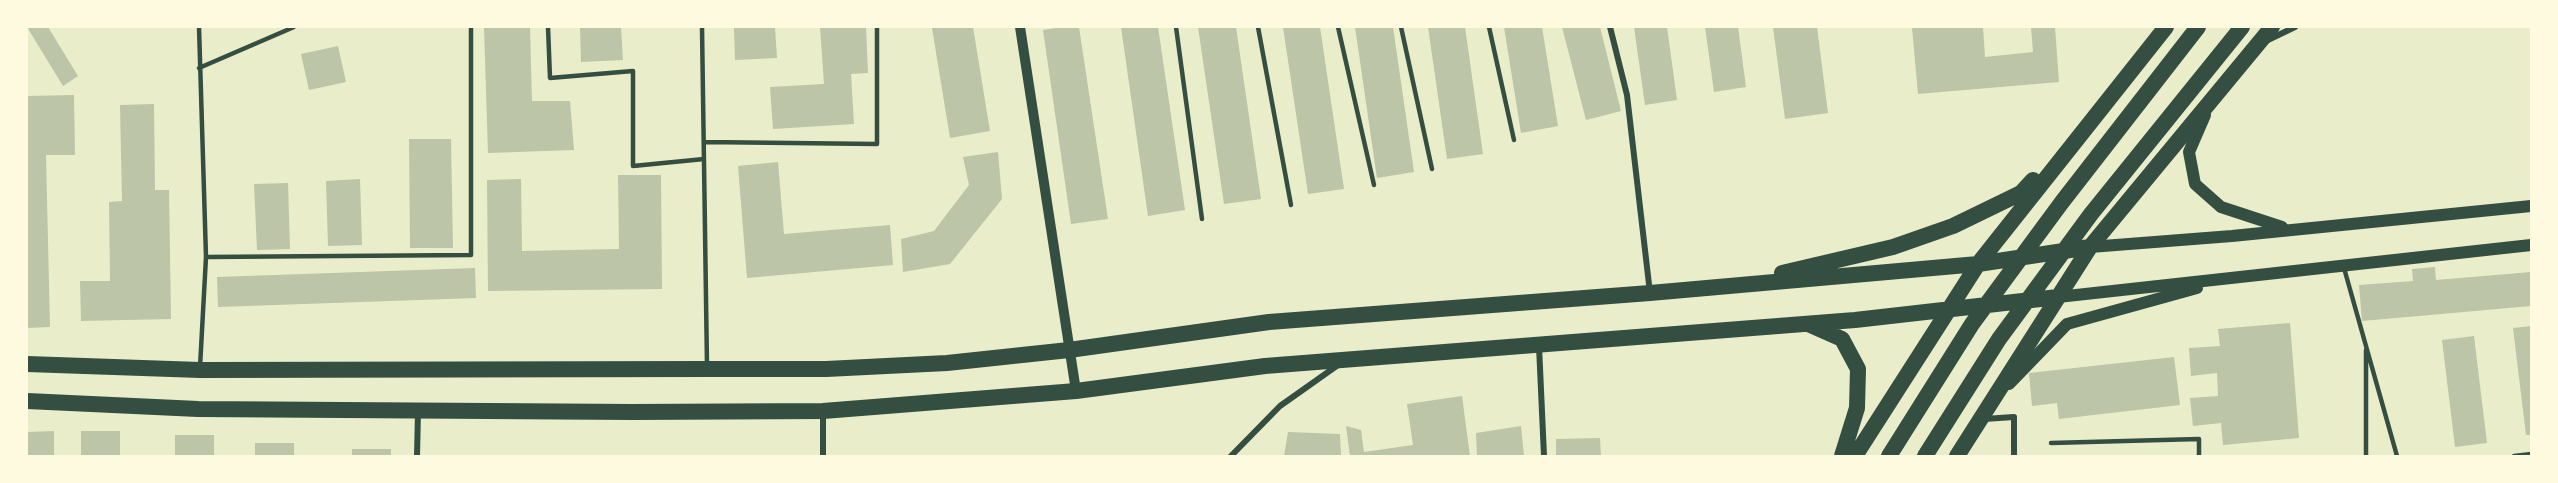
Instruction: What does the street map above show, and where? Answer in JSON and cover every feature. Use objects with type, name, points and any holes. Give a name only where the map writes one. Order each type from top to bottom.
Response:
[{"type":"highway","points":[[1855,456],[1978,264],[2166,27]]},
{"type":"highway","points":[[1889,456],[1972,324],[2062,202],[2198,27]]},
{"type":"highway","points":[[1925,456],[2020,310],[2091,214],[2242,27]]},
{"type":"highway","points":[[1957,456],[2090,247],[2272,27]]},
{"type":"highway","points":[[1722,287],[1893,247],[1953,226],[2011,198],[2021,193],[2111,96]]},
{"type":"highway","points":[[27,364],[200,370],[826,369],[947,363],[1069,350],[1269,322],[1650,293],[1978,264],[2090,247]]},
{"type":"highway","points":[[27,401],[198,409],[823,411],[1076,391],[1265,366],[1808,323],[2058,297]]},
{"type":"highway","points":[[1808,323],[1842,339],[1858,369],[1857,408],[1842,456]]},
{"type":"main road","points":[[2210,102],[2189,152],[2195,184],[2221,207],[2286,229]]},
{"type":"main road","points":[[2090,247],[2232,236],[2531,206]]},
{"type":"main road","points":[[2058,297],[2531,245]]},
{"type":"main road","points":[[1985,412],[2067,324],[2236,278]]},
{"type":"street","points":[[1020,27],[1076,391]]},
{"type":"street","points":[[1610,27],[1627,95],[1650,293]]},
{"type":"street","points":[[2257,45],[2295,27]]},
{"type":"street","points":[[1539,344],[1544,456]]},
{"type":"street","points":[[1232,456],[1280,406],[1345,360]]},
{"type":"street","points":[[417,456],[418,410]]},
{"type":"street","points":[[823,411],[823,456]]},
{"type":"street","points":[[1985,412],[2014,417],[2014,456]]},
{"type":"lane","points":[[199,27],[206,257],[200,370]]},
{"type":"lane","points":[[199,68],[294,27]]},
{"type":"lane","points":[[206,257],[471,255],[471,27]]},
{"type":"lane","points":[[548,27],[550,78],[633,71],[633,166],[704,159]]},
{"type":"lane","points":[[702,27],[707,369]]},
{"type":"lane","points":[[704,142],[877,144],[877,27]]},
{"type":"lane","points":[[1176,27],[1203,219]]},
{"type":"lane","points":[[1258,27],[1291,205]]},
{"type":"lane","points":[[1338,27],[1374,185]]},
{"type":"lane","points":[[1401,27],[1432,169]]},
{"type":"lane","points":[[1489,27],[1514,140]]},
{"type":"lane","points":[[2344,266],[2397,456]]},
{"type":"lane","points":[[2366,345],[2366,456]]},
{"type":"lane","points":[[2051,443],[2199,439],[2199,456]]},
{"type":"lane","points":[[2514,456],[2531,454]]},
{"type":"building","points":[[27,27],[48,27],[78,76],[63,86]]},
{"type":"building","points":[[484,27],[530,27],[532,101],[570,101],[574,150],[488,153]]},
{"type":"building","points":[[580,27],[621,27],[623,60],[581,62]]},
{"type":"building","points":[[734,27],[775,27],[777,58],[735,60]]},
{"type":"building","points":[[820,27],[866,27],[868,73],[851,74],[854,124],[773,129],[770,87],[824,84]]},
{"type":"building","points":[[973,27],[990,131],[950,138],[932,28]]},
{"type":"building","points":[[1079,27],[1108,219],[1071,224],[1043,30]]},
{"type":"building","points":[[1121,27],[1158,27],[1185,210],[1148,216]]},
{"type":"building","points":[[1198,27],[1236,27],[1261,199],[1224,204]]},
{"type":"building","points":[[1283,27],[1320,27],[1344,189],[1308,194]]},
{"type":"building","points":[[1355,27],[1393,27],[1414,172],[1377,178]]},
{"type":"building","points":[[1428,27],[1465,27],[1483,154],[1447,159]]},
{"type":"building","points":[[1504,27],[1542,27],[1558,126],[1521,133]]},
{"type":"building","points":[[1562,27],[1600,27],[1621,111],[1586,120]]},
{"type":"building","points":[[1634,27],[1667,27],[1677,100],[1645,105]]},
{"type":"building","points":[[1705,27],[1738,27],[1746,87],[1714,92]]},
{"type":"building","points":[[1773,27],[1817,27],[1828,113],[1785,119]]},
{"type":"building","points":[[1912,27],[1983,27],[1985,57],[2033,52],[2031,27],[2055,27],[2059,82],[1918,94]]},
{"type":"building","points":[[338,46],[346,82],[309,90],[301,54]]},
{"type":"building","points":[[74,95],[75,155],[46,155],[50,327],[27,328],[27,96]]},
{"type":"building","points":[[154,104],[155,190],[169,190],[171,319],[81,321],[80,281],[110,281],[109,202],[122,201],[120,105]]},
{"type":"building","points":[[409,139],[451,139],[453,248],[410,248]]},
{"type":"building","points":[[998,152],[1002,199],[950,264],[903,272],[901,239],[934,231],[969,185],[963,157]]},
{"type":"building","points":[[778,162],[784,234],[890,225],[893,265],[747,278],[738,166]]},
{"type":"building","points":[[618,175],[661,175],[662,289],[488,291],[487,180],[521,179],[522,251],[619,249]]},
{"type":"building","points":[[360,179],[362,245],[328,246],[326,181]]},
{"type":"building","points":[[288,183],[290,249],[257,250],[254,184]]},
{"type":"building","points":[[2435,267],[2436,280],[2531,272],[2531,306],[2362,321],[2359,285],[2413,281],[2412,269]]},
{"type":"building","points":[[475,268],[476,298],[218,307],[217,277]]},
{"type":"building","points":[[2290,323],[2299,438],[2223,445],[2221,423],[2193,426],[2190,398],[2218,396],[2217,373],[2191,376],[2189,348],[2220,346],[2218,329]]},
{"type":"building","points":[[2531,326],[2531,435],[2526,435],[2513,328]]},
{"type":"building","points":[[2474,336],[2487,443],[2455,447],[2442,340]]},
{"type":"building","points":[[2174,357],[2180,405],[2059,419],[2057,403],[2032,406],[2029,373]]},
{"type":"building","points":[[1462,396],[1470,456],[1350,456],[1346,426],[1361,430],[1364,452],[1413,445],[1407,404]]},
{"type":"building","points":[[1521,426],[1524,456],[1477,456],[1476,433]]},
{"type":"building","points":[[54,431],[54,456],[27,456],[27,432]]},
{"type":"building","points":[[81,431],[120,431],[120,456],[81,456]]},
{"type":"building","points":[[1288,432],[1340,434],[1341,456],[1284,456]]},
{"type":"building","points":[[175,435],[214,435],[214,456],[175,456]]},
{"type":"building","points":[[1600,438],[1601,456],[1556,456],[1556,439]]},
{"type":"building","points":[[255,443],[294,443],[294,456],[255,456]]},
{"type":"building","points":[[352,449],[391,449],[391,456],[352,456]]}]
